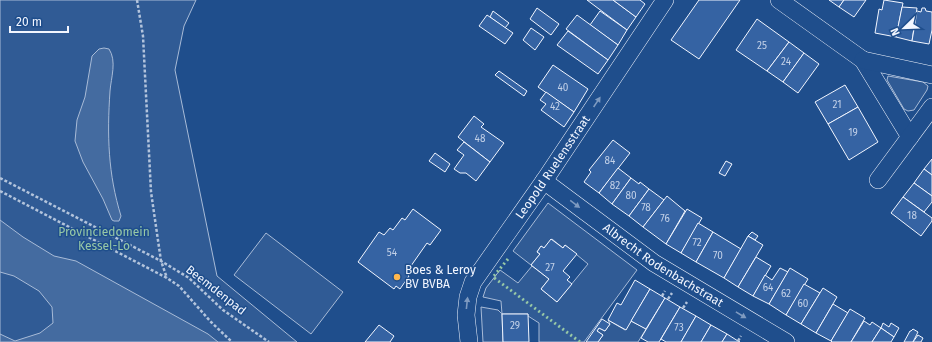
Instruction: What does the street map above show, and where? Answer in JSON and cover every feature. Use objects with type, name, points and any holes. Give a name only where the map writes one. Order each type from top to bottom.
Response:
[{"type":"street","name":"Leopold Ruelensstraat","points":[[469,342],[466,314],[468,297],[474,282],[665,0]]},
{"type":"street","points":[[779,0],[863,60],[910,137]]},
{"type":"street","points":[[863,60],[932,75]]},
{"type":"street","points":[[878,180],[932,107]]},
{"type":"street","name":"Albrecht Rodenbachstraat","points":[[544,180],[654,263],[786,342]]},
{"type":"path","points":[[137,0],[143,36],[151,192],[161,261],[167,278]]},
{"type":"path","name":"Beemdenpad","points":[[0,178],[161,261],[189,278],[224,310],[269,342]]},
{"type":"path","name":"Beemdenpad","points":[[0,191],[167,278],[178,286],[211,322],[232,342]]},
{"type":"shaded area","name":"Provinciedomein Kessel-Lo","points":[[0,0],[196,0],[184,26],[175,70],[217,276],[297,342],[0,342]]},
{"type":"shaded area","points":[[99,49],[109,49],[113,59],[109,107],[109,139],[113,185],[121,216],[119,221],[112,220],[103,199],[83,162],[75,141],[77,120],[85,97],[92,56]]},
{"type":"shaded area","points":[[888,76],[923,82],[928,86],[914,110],[908,111],[904,109],[887,80]]},
{"type":"shaded area","points":[[548,203],[637,270],[584,342],[539,342],[539,323],[528,316],[528,314],[502,314],[501,301],[483,297],[486,288],[500,270],[518,283],[532,266],[549,279],[541,289],[557,302],[588,264],[565,245],[563,248],[552,239],[544,248],[541,246],[537,252],[540,254],[531,265],[513,251]]},
{"type":"shaded area","points":[[0,220],[23,237],[54,256],[76,261],[208,334],[218,342],[0,342],[0,334],[15,341],[40,333],[53,323],[52,307],[39,291],[14,276],[0,272]]},
{"type":"shaded area","points":[[266,233],[343,292],[311,334],[234,275]]},
{"type":"shaded area","points":[[481,307],[498,310],[502,314],[503,342],[483,342]]},
{"type":"shaded area","points":[[608,320],[625,330],[631,321],[646,329],[638,342],[598,342],[603,335],[597,331],[599,328],[605,331],[610,324]]},
{"type":"building","points":[[587,0],[613,0],[636,17],[627,30]]},
{"type":"building","points":[[613,0],[640,0],[645,4],[636,17]]},
{"type":"building","points":[[699,0],[740,0],[699,59],[671,40]]},
{"type":"building","points":[[829,0],[844,0],[839,7]]},
{"type":"building","points":[[844,0],[866,0],[854,17],[839,7]]},
{"type":"building","points":[[884,0],[903,3],[896,37],[875,33],[879,9],[882,10]]},
{"type":"building","points":[[902,7],[917,8],[912,41],[896,37]]},
{"type":"building","points":[[537,8],[559,24],[551,35],[530,19]]},
{"type":"building","points":[[922,8],[925,8],[926,11],[932,12],[932,30],[929,44],[912,41],[917,11],[921,12]]},
{"type":"building","points":[[493,11],[509,23],[505,28],[490,17]]},
{"type":"building","points":[[600,11],[627,30],[618,45],[590,25]]},
{"type":"building","points":[[487,15],[513,33],[505,44],[479,26]]},
{"type":"building","points":[[577,15],[618,45],[608,60],[566,29]]},
{"type":"building","points":[[757,19],[789,42],[767,71],[736,50]]},
{"type":"building","points":[[531,28],[544,37],[535,50],[523,40]]},
{"type":"building","points":[[568,31],[608,60],[598,74],[557,45]]},
{"type":"building","points":[[789,42],[804,53],[783,82],[767,71]]},
{"type":"building","points":[[804,53],[819,64],[798,93],[783,82]]},
{"type":"building","points":[[553,65],[588,89],[574,112],[538,87]]},
{"type":"building","points":[[499,71],[527,91],[524,96],[495,75]]},
{"type":"building","points":[[845,85],[858,107],[828,124],[815,102]]},
{"type":"building","points":[[546,92],[574,112],[564,127],[541,110],[546,104],[540,100]]},
{"type":"building","points":[[858,107],[878,142],[849,160],[828,124]]},
{"type":"building","points":[[474,116],[484,124],[481,127],[504,143],[490,162],[458,137]]},
{"type":"building","points":[[613,140],[630,153],[599,193],[584,182],[591,172],[589,170]]},
{"type":"building","points":[[464,142],[490,162],[476,181],[466,173],[460,173],[454,169],[464,155],[457,150]]},
{"type":"building","points":[[435,153],[450,164],[445,172],[429,161]]},
{"type":"building","points":[[932,159],[932,175],[924,169]]},
{"type":"building","points":[[726,161],[732,164],[725,176],[719,173]]},
{"type":"building","points":[[618,168],[631,178],[612,204],[599,193]]},
{"type":"building","points":[[924,169],[932,175],[932,196],[914,183]]},
{"type":"building","points":[[631,178],[639,184],[640,182],[649,189],[629,216],[612,204]]},
{"type":"building","points":[[914,183],[932,196],[932,202],[924,212],[903,197]]},
{"type":"building","points":[[649,189],[664,200],[643,227],[629,216]]},
{"type":"building","points":[[667,196],[685,211],[666,244],[643,227]]},
{"type":"building","points":[[903,197],[932,218],[932,221],[921,236],[891,213]]},
{"type":"building","points":[[413,209],[441,230],[430,245],[427,243],[406,273],[409,276],[400,289],[396,286],[394,289],[358,262],[379,232],[384,235],[390,228],[393,230],[402,218],[405,220]]},
{"type":"building","points":[[687,209],[702,218],[681,253],[666,244]]},
{"type":"building","points":[[698,223],[713,232],[696,262],[681,253]]},
{"type":"building","points":[[713,232],[741,249],[724,278],[696,262]]},
{"type":"building","points":[[752,232],[758,236],[755,240],[748,236]]},
{"type":"building","points":[[748,236],[763,245],[738,287],[724,278]]},
{"type":"building","points":[[551,239],[563,248],[565,245],[577,254],[563,271],[570,277],[567,280],[572,284],[557,302],[541,289],[549,279],[531,265],[540,254],[537,252],[541,246],[544,248]]},
{"type":"building","points":[[756,257],[771,266],[753,296],[738,287]]},
{"type":"building","points":[[780,268],[788,272],[769,304],[753,296],[765,275],[772,280]]},
{"type":"building","points":[[790,268],[808,279],[786,315],[769,304]]},
{"type":"building","points":[[635,280],[650,289],[626,330],[608,320],[617,303],[621,305]]},
{"type":"building","points":[[804,284],[820,293],[801,324],[786,315]]},
{"type":"building","points":[[823,288],[837,297],[816,333],[801,324]]},
{"type":"building","points":[[650,289],[665,298],[646,329],[631,321]]},
{"type":"building","points":[[665,298],[680,307],[659,342],[648,342],[641,338]]},
{"type":"building","points":[[833,304],[848,313],[831,341],[816,333]]},
{"type":"building","points":[[680,307],[696,316],[681,342],[666,342],[661,339]]},
{"type":"building","points":[[850,309],[865,318],[851,342],[832,342],[831,341]]},
{"type":"building","points":[[502,314],[528,314],[529,342],[503,342]]},
{"type":"building","points":[[696,316],[711,325],[701,342],[681,342]]},
{"type":"building","points":[[602,319],[610,324],[605,331],[599,328],[597,331],[603,335],[598,342],[586,342]]},
{"type":"building","points":[[864,321],[870,325],[872,322],[881,328],[872,342],[851,342]]},
{"type":"building","points":[[883,323],[889,327],[891,323],[899,328],[894,337],[881,328]]},
{"type":"building","points":[[379,325],[394,336],[390,342],[365,342]]},
{"type":"building","points":[[711,325],[727,334],[722,342],[701,342]]},
{"type":"building","points":[[881,328],[894,337],[891,342],[872,342]]},
{"type":"building","points":[[913,329],[918,332],[913,342],[904,342],[910,331]]},
{"type":"building","points":[[727,334],[738,341],[740,342],[722,342]]},
{"type":"building","points":[[918,335],[923,338],[921,342],[913,342]]},
{"type":"hedge","points":[[508,259],[493,277],[580,342]]},
{"type":"place","name":"Boes & Leroy BV BVBA","points":[[397,277]]}]
